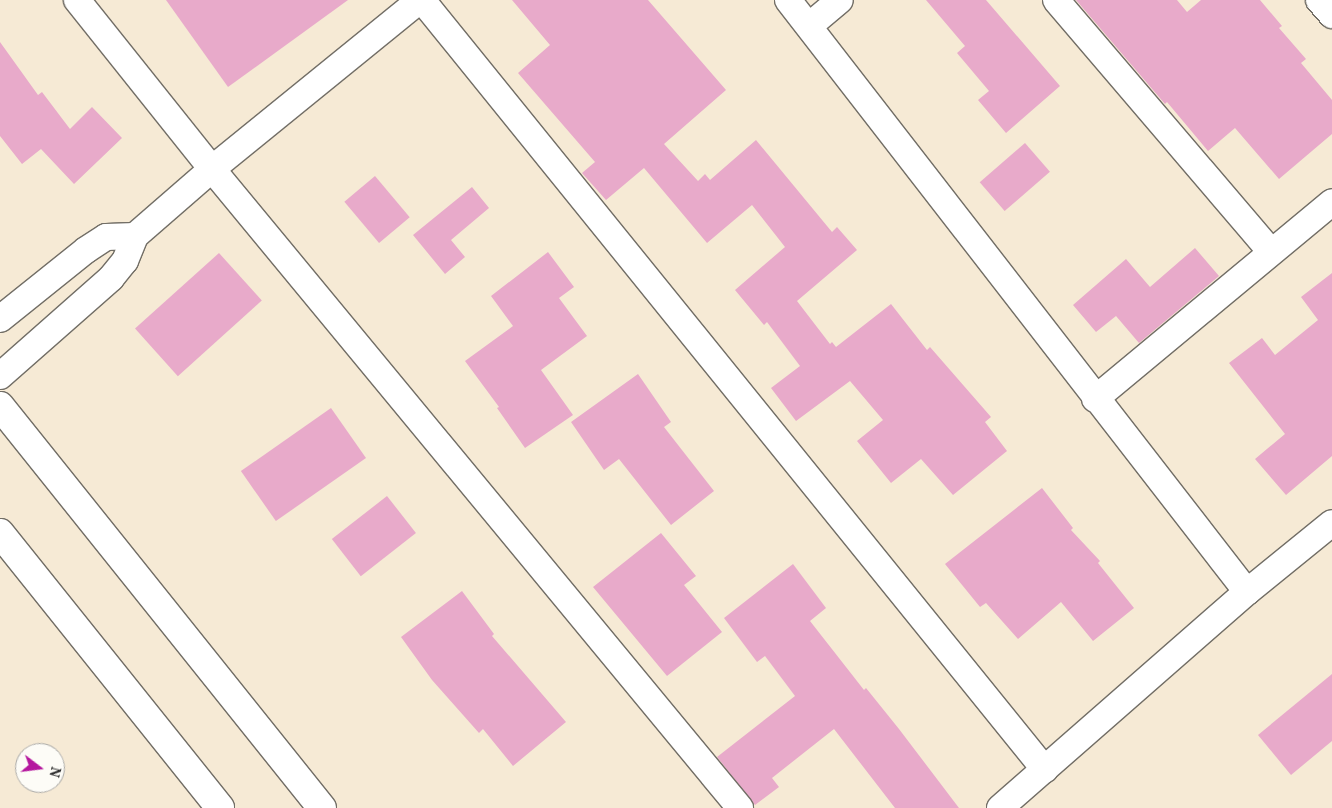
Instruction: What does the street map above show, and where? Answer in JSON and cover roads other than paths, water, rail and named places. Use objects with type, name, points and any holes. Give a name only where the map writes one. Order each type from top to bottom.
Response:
[{"type":"street","points":[[77,0],[212,169],[740,808]]},
{"type":"street","points":[[0,376],[111,278],[125,261],[135,236],[212,169],[421,0],[1045,770]]},
{"type":"street","points":[[788,0],[1095,399],[1247,592]]},
{"type":"street","points":[[809,26],[840,0]]},
{"type":"street","points":[[1056,0],[1271,252]]},
{"type":"street","points":[[1319,0],[1332,15]]},
{"type":"street","points":[[1095,399],[1332,202]]},
{"type":"street","points":[[0,319],[86,250],[106,237],[135,236]]},
{"type":"street","points":[[0,406],[322,808]]},
{"type":"street","points":[[1000,808],[1247,592],[1332,523]]},
{"type":"street","points":[[0,534],[220,808]]}]
